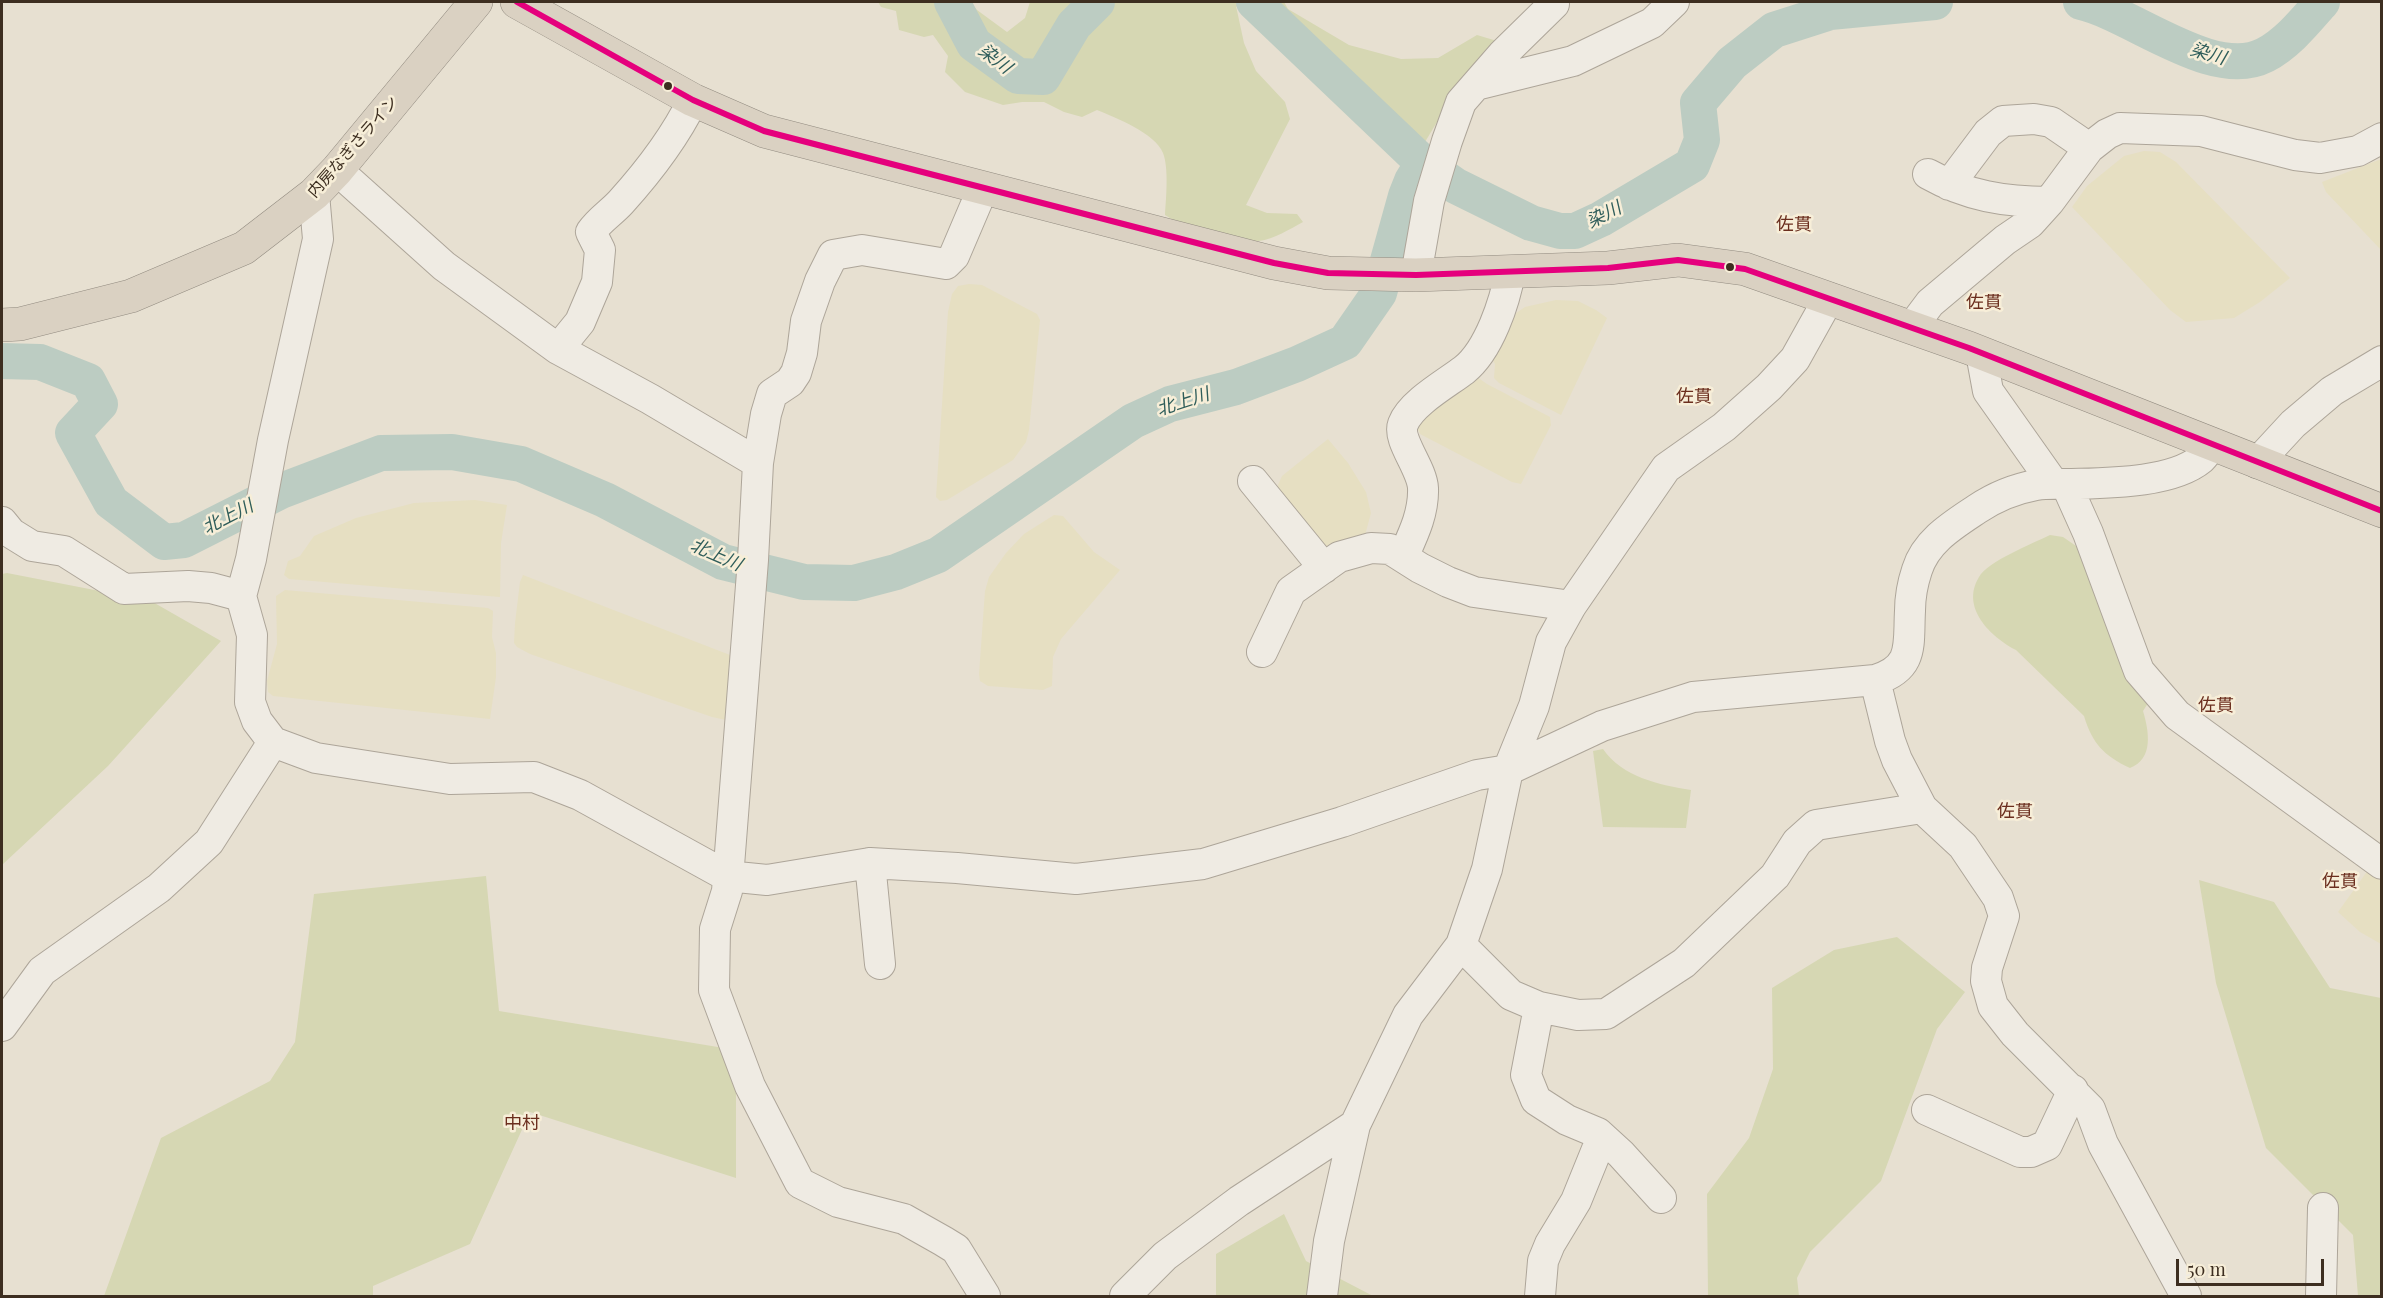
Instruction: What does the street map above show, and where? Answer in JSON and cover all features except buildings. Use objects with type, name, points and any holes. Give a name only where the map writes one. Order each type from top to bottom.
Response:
[{"type":"highway","name":"内房なぎさライン","points":[[2,326],[20,324],[131,296],[244,248],[314,194],[337,170],[476,2]]},
{"type":"highway","points":[[517,2],[693,100],[765,130],[1274,263],[1328,273],[1510,272],[1608,268],[1678,260],[1745,269],[1981,353],[2382,511]]},
{"type":"street","points":[[1476,85],[1573,61],[1652,23],[1674,2]]},
{"type":"street","points":[[1408,274],[1439,167],[1461,102],[1554,4]]},
{"type":"street","points":[[558,349],[580,322],[597,282],[600,250],[591,232],[619,205],[667,146],[693,100]]},
{"type":"street","points":[[2049,202],[2015,202],[1979,196],[1938,180],[2003,121],[2034,119],[2051,122],[2089,148]]},
{"type":"street","points":[[1912,327],[1930,303],[2030,223],[2049,202],[2089,148],[2107,134],[2120,128],[2201,131],[2295,155],[2320,158],[2358,151],[2382,138]]},
{"type":"street","points":[[337,170],[444,266],[558,349],[650,399],[758,463]]},
{"type":"street","points":[[983,188],[954,256],[945,264],[862,250],[833,255],[820,281],[806,321],[802,353],[796,373],[790,382],[772,394],[766,414],[758,463],[753,560],[727,891],[715,929],[714,990],[750,1086],[800,1183],[838,1202],[904,1219],[943,1241],[956,1249],[985,1296]]},
{"type":"street","points":[[314,194],[318,239],[273,440],[251,559],[241,596],[252,635],[249,702],[257,721],[273,742],[316,758],[450,779],[534,777],[580,795],[727,876],[767,880],[870,863],[1076,879],[1203,864],[1342,822],[1477,775],[1508,770],[1602,726],[1693,697],[1875,680],[1888,676],[1907,656],[1910,642],[1910,609],[1917,569],[1929,548],[1944,532],[1986,503],[2011,491],[2059,484],[2127,483],[2182,470],[2200,459],[2213,445]]},
{"type":"street","points":[[1402,557],[1420,515],[1423,485],[1401,432],[1404,421],[1412,411],[1466,369],[1477,356],[1506,296],[1510,272]]},
{"type":"street","points":[[1322,1296],[1329,1241],[1355,1125],[1407,1015],[1461,945],[1487,869],[1508,770],[1534,706],[1551,642],[1571,606],[1666,468],[1724,427],[1769,387],[1795,359],[1829,298]]},
{"type":"street","points":[[1981,353],[1988,391],[2059,484],[2088,533],[2139,671],[2177,716],[2382,864]]},
{"type":"street","points":[[2257,463],[2293,424],[2332,391],[2382,361]]},
{"type":"street","points":[[1253,481],[1324,567]]},
{"type":"street","points":[[2,522],[11,533],[32,546],[64,551],[124,589],[188,586],[211,588],[241,596]]},
{"type":"street","points":[[1262,652],[1291,591],[1338,557],[1371,548],[1390,549],[1448,582],[1474,591],[1571,606]]},
{"type":"street","points":[[1875,680],[1897,760],[1922,808],[1963,846],[1998,898],[2004,916],[1987,968],[1986,981],[1993,1006],[2014,1034],[2090,1109],[2103,1144],[2186,1296]]},
{"type":"street","points":[[2,1026],[42,971],[159,888],[209,842],[273,742]]},
{"type":"street","points":[[1461,945],[1511,995],[1539,1007],[1578,1015],[1606,1014],[1684,963],[1775,876],[1797,842],[1816,825],[1922,808]]},
{"type":"street","points":[[870,863],[880,963]]},
{"type":"street","points":[[1539,1007],[1526,1075],[1536,1100],[1567,1120],[1602,1137],[1621,1154],[1661,1198]]},
{"type":"street","points":[[1927,1110],[2020,1152],[2031,1152],[2047,1145],[2073,1090]]},
{"type":"street","points":[[1125,1296],[1165,1256],[1221,1215],[1355,1125]]},
{"type":"street","points":[[1540,1296],[1543,1261],[1550,1244],[1576,1201],[1602,1137]]},
{"type":"street","points":[[2321,1296],[2323,1209]]},
{"type":"shaded area","points":[[2144,151],[2160,152],[2176,162],[2290,278],[2260,302],[2234,318],[2186,322],[2170,310],[2072,207],[2087,186],[2124,156]]},
{"type":"shaded area","points":[[2381,159],[2381,250],[2326,192],[2322,182]]},
{"type":"shaded area","points":[[982,285],[1037,314],[1040,320],[1029,430],[1026,442],[1013,460],[947,500],[940,501],[936,497],[948,312],[952,294],[958,286]]},
{"type":"shaded area","points":[[1556,300],[1578,301],[1607,318],[1561,415],[1499,383],[1494,378],[1495,364],[1492,359],[1516,313],[1525,307]]},
{"type":"shaded area","points":[[1477,377],[1550,417],[1551,425],[1521,484],[1512,482],[1420,434],[1416,425],[1420,418]]},
{"type":"shaded area","points":[[1328,439],[1348,463],[1366,492],[1371,513],[1364,539],[1333,555],[1278,491],[1282,476]]},
{"type":"shaded area","points":[[475,500],[507,505],[501,543],[500,597],[289,579],[284,575],[288,561],[300,556],[314,536],[356,518],[414,503]]},
{"type":"shaded area","points":[[1054,515],[1063,516],[1094,552],[1120,570],[1061,639],[1053,657],[1052,686],[1043,690],[988,686],[980,681],[979,674],[985,591],[989,577],[1006,553],[1024,534]]},
{"type":"shaded area","points":[[523,575],[730,655],[732,672],[726,720],[530,654],[517,647],[514,643],[515,623],[520,582]]},
{"type":"shaded area","points":[[285,590],[488,608],[493,611],[492,637],[496,653],[496,677],[490,719],[273,696],[268,692],[267,681],[277,644],[276,596]]},
{"type":"shaded area","points":[[2368,870],[2381,881],[2381,944],[2360,932],[2338,912]]},
{"type":"green space","points":[[878,2],[970,2],[977,10],[1007,32],[1025,18],[1030,2],[1284,2],[1288,9],[1349,45],[1401,59],[1438,58],[1477,35],[1497,41],[1449,102],[1425,142],[1406,147],[1304,71],[1236,6],[1244,43],[1256,71],[1285,102],[1290,119],[1246,205],[1267,213],[1297,214],[1303,222],[1270,238],[1247,242],[1222,239],[1186,226],[1165,215],[1167,184],[1165,159],[1159,146],[1144,133],[1097,110],[1082,117],[1064,112],[1044,102],[1003,105],[965,92],[945,72],[948,56],[933,35],[924,37],[899,30],[896,11],[881,7]]},
{"type":"green space","points":[[2050,535],[2063,537],[2079,548],[2150,700],[2143,711],[2148,735],[2146,751],[2138,764],[2130,768],[2113,759],[2100,748],[2084,716],[2016,650],[1988,629],[1976,610],[1973,600],[1974,589],[1984,571],[2001,559]]},
{"type":"green space","points":[[7,573],[151,601],[221,641],[108,766],[2,865],[2,574]]},
{"type":"green space","points":[[1603,749],[1620,767],[1631,773],[1655,782],[1691,790],[1686,828],[1603,827],[1593,751]]},
{"type":"green space","points":[[486,876],[499,1011],[736,1050],[736,1178],[530,1112],[470,1244],[373,1286],[373,1296],[104,1296],[161,1138],[270,1081],[295,1042],[314,894]]},
{"type":"green space","points":[[2199,880],[2274,902],[2330,988],[2381,998],[2381,1296],[2358,1296],[2353,1235],[2266,1148],[2216,983]]},
{"type":"green space","points":[[1897,937],[1965,992],[1937,1029],[1881,1181],[1810,1252],[1797,1278],[1799,1296],[1708,1296],[1707,1194],[1749,1138],[1773,1069],[1772,988],[1834,950]]},
{"type":"green space","points":[[1284,1214],[1306,1261],[1373,1296],[1216,1296],[1216,1254]]},
{"type":"waterway","name":"染川","points":[[952,2],[974,44],[1018,76],[1043,77],[1074,25],[1097,2]]},
{"type":"waterway","name":"染川","points":[[1254,2],[1423,163],[1456,186],[1531,223],[1560,231],[1575,231],[1601,219],[1692,165],[1702,140],[1698,103],[1732,63],[1774,30],[1830,12],[1935,2]]},
{"type":"waterway","name":"染川","points":[[2081,2],[2102,9],[2198,53],[2222,60],[2244,61],[2265,55],[2281,44],[2322,2]]},
{"type":"waterway","name":"北上川","points":[[2,361],[40,362],[88,381],[100,404],[73,433],[111,502],[164,542],[184,540],[281,491],[381,453],[452,452],[521,464],[605,500],[723,562],[804,582],[854,583],[896,572],[938,555],[1133,421],[1170,404],[1236,387],[1297,364],[1345,342],[1379,293],[1406,196],[1423,163]]},
{"type":"transit line","points":[[517,2],[693,100],[764,131],[1274,263],[1328,273],[1416,275],[1608,268],[1678,260],[1745,269],[1969,348],[2382,511]]},
{"type":"district","name":"佐貫","points":[[1794,224]]},
{"type":"district","name":"佐貫","points":[[1984,302]]},
{"type":"district","name":"佐貫","points":[[1694,396]]},
{"type":"district","name":"佐貫","points":[[2216,705]]},
{"type":"district","name":"佐貫","points":[[2015,811]]},
{"type":"district","name":"佐貫","points":[[2340,881]]},
{"type":"district","name":"中村","points":[[522,1123]]}]
